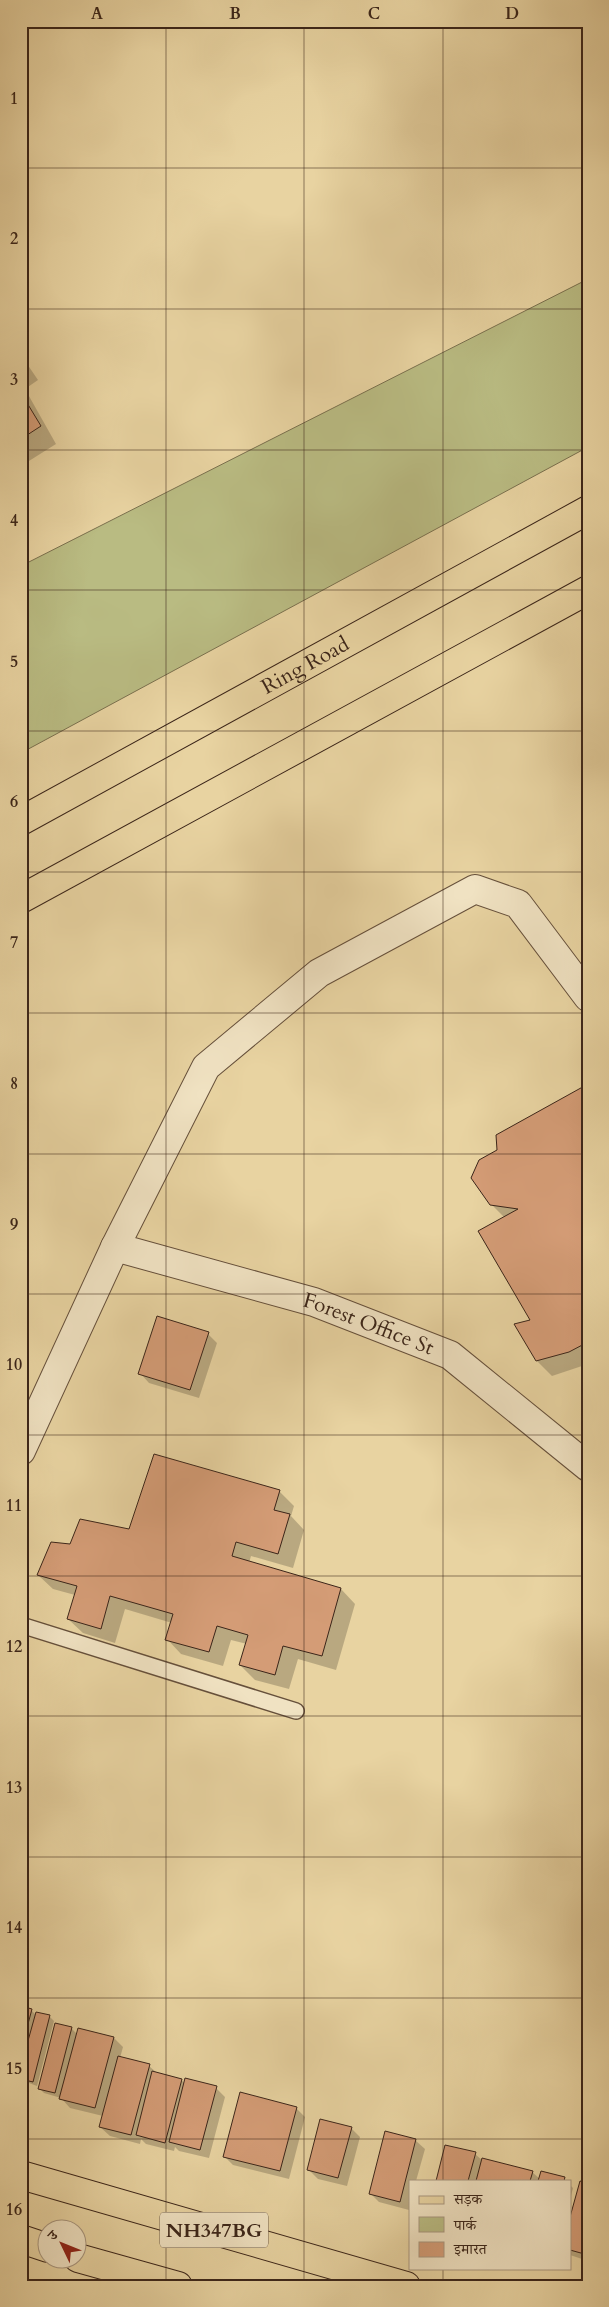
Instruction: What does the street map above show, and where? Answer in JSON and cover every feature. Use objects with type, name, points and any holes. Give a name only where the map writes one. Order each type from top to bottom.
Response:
[{"type":"main road","name":"Ring Road","points":[[21,821],[588,510]]},
{"type":"main road","points":[[21,899],[588,590]]},
{"type":"main road","name":"NH347BG","points":[[21,2175],[406,2286]]},
{"type":"main road","points":[[21,2239],[38,2245]]},
{"type":"main road","points":[[88,2261],[178,2286]]},
{"type":"street","points":[[21,1451],[114,1247],[206,1067],[319,973],[475,889],[518,904],[588,997]]},
{"type":"street","name":"Forest Office St","points":[[114,1247],[314,1302],[450,1355],[588,1468]]},
{"type":"lane","points":[[21,1624],[296,1711]]},
{"type":"green space","points":[[588,279],[588,447],[21,753],[21,566]]},
{"type":"building","points":[[21,393],[41,426],[21,439]]},
{"type":"building","points":[[588,1084],[588,1342],[569,1352],[536,1361],[514,1324],[530,1320],[478,1231],[518,1209],[490,1205],[471,1178],[479,1160],[497,1150],[496,1135]]},
{"type":"building","points":[[157,1316],[209,1332],[190,1390],[138,1374]]},
{"type":"building","points":[[154,1454],[280,1490],[274,1510],[290,1514],[278,1554],[236,1542],[232,1556],[341,1588],[322,1656],[283,1646],[275,1675],[239,1665],[248,1635],[217,1626],[209,1652],[165,1640],[173,1614],[110,1596],[101,1629],[67,1619],[77,1586],[37,1575],[51,1542],[70,1544],[80,1519],[129,1529]]},
{"type":"building","points":[[21,2006],[32,2009],[21,2050]]},
{"type":"building","points":[[36,2012],[50,2015],[33,2082],[21,2079],[21,2066]]},
{"type":"building","points":[[55,2023],[72,2027],[55,2093],[38,2089]]},
{"type":"building","points":[[78,2028],[114,2037],[95,2108],[59,2099]]},
{"type":"building","points":[[118,2056],[150,2064],[131,2135],[99,2127]]},
{"type":"building","points":[[152,2071],[182,2079],[165,2143],[136,2135]]},
{"type":"building","points":[[185,2078],[217,2086],[200,2150],[169,2142]]},
{"type":"building","points":[[240,2092],[297,2107],[280,2171],[223,2157]]},
{"type":"building","points":[[320,2119],[352,2127],[338,2178],[307,2170]]},
{"type":"building","points":[[385,2131],[416,2139],[400,2202],[369,2194]]},
{"type":"building","points":[[445,2145],[476,2152],[468,2180],[436,2180]]},
{"type":"building","points":[[482,2158],[533,2171],[530,2180],[476,2180]]},
{"type":"building","points":[[541,2171],[565,2177],[564,2180],[538,2180]]},
{"type":"building","points":[[580,2181],[588,2183],[588,2255],[572,2251],[572,2210]]}]
